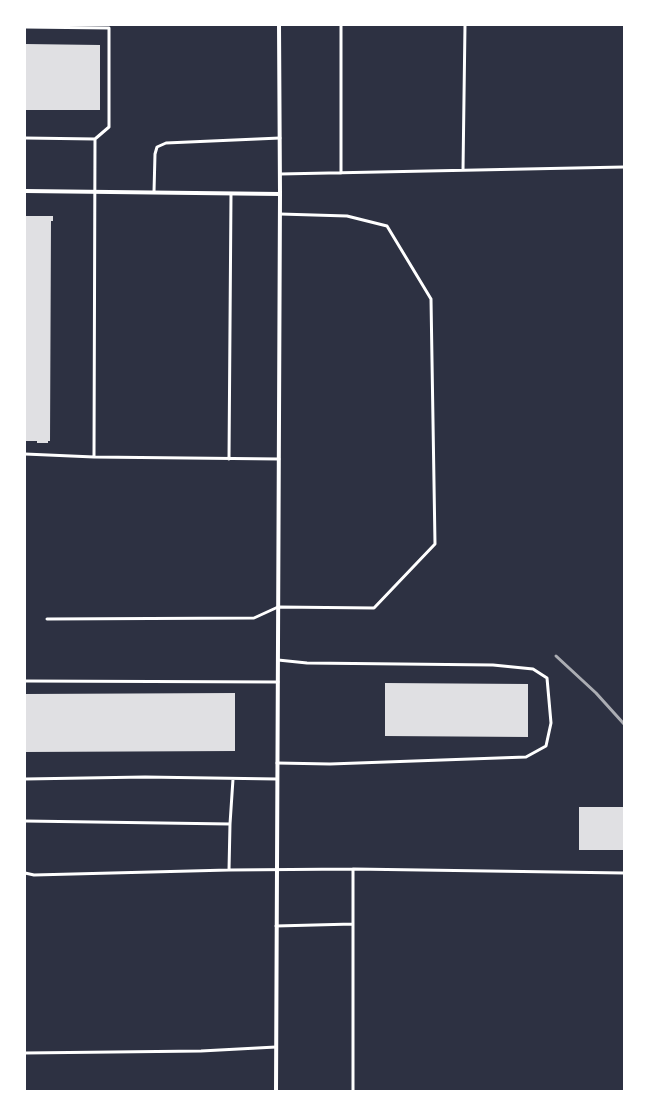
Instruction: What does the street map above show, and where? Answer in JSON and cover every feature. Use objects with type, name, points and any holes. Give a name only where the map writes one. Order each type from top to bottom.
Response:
[{"type":"street","points":[[276,1091],[280,214],[279,25]]},
{"type":"street","points":[[25,191],[280,194]]},
{"type":"lane","points":[[341,25],[341,173]]},
{"type":"lane","points":[[464,170],[465,25]]},
{"type":"lane","points":[[25,27],[109,28],[109,127],[95,139],[25,138]]},
{"type":"lane","points":[[154,192],[155,154],[157,146],[166,143],[280,138]]},
{"type":"lane","points":[[94,457],[95,139]]},
{"type":"lane","points":[[280,174],[624,167]]},
{"type":"lane","points":[[229,459],[231,194]]},
{"type":"lane","points":[[47,619],[254,618],[278,607],[374,608],[435,544],[431,299],[387,226],[347,216],[280,214]]},
{"type":"lane","points":[[25,454],[94,457],[278,459]]},
{"type":"lane","points":[[277,763],[330,764],[526,757],[546,746],[551,723],[546,678],[532,669],[493,665],[326,663],[278,660]]},
{"type":"lane","points":[[25,681],[278,682]]},
{"type":"lane","points":[[25,779],[277,779]]},
{"type":"lane","points":[[229,870],[230,824],[234,779]]},
{"type":"lane","points":[[25,821],[230,824]]},
{"type":"lane","points":[[353,869],[353,1091]]},
{"type":"lane","points":[[25,873],[34,875],[229,870],[353,869],[624,872]]},
{"type":"lane","points":[[276,926],[353,924]]},
{"type":"lane","points":[[25,1053],[201,1051],[276,1047]]},
{"type":"building","points":[[25,44],[100,45],[100,110],[25,110]]},
{"type":"building","points":[[25,216],[53,216],[53,221],[51,221],[50,441],[48,441],[48,443],[25,441]]},
{"type":"building","points":[[385,683],[528,684],[528,737],[385,736]]},
{"type":"building","points":[[235,693],[235,751],[25,752],[25,694]]},
{"type":"building","points":[[579,807],[624,807],[624,850],[579,850]]},
{"type":"railway","points":[[556,656],[596,693],[624,724]]}]
